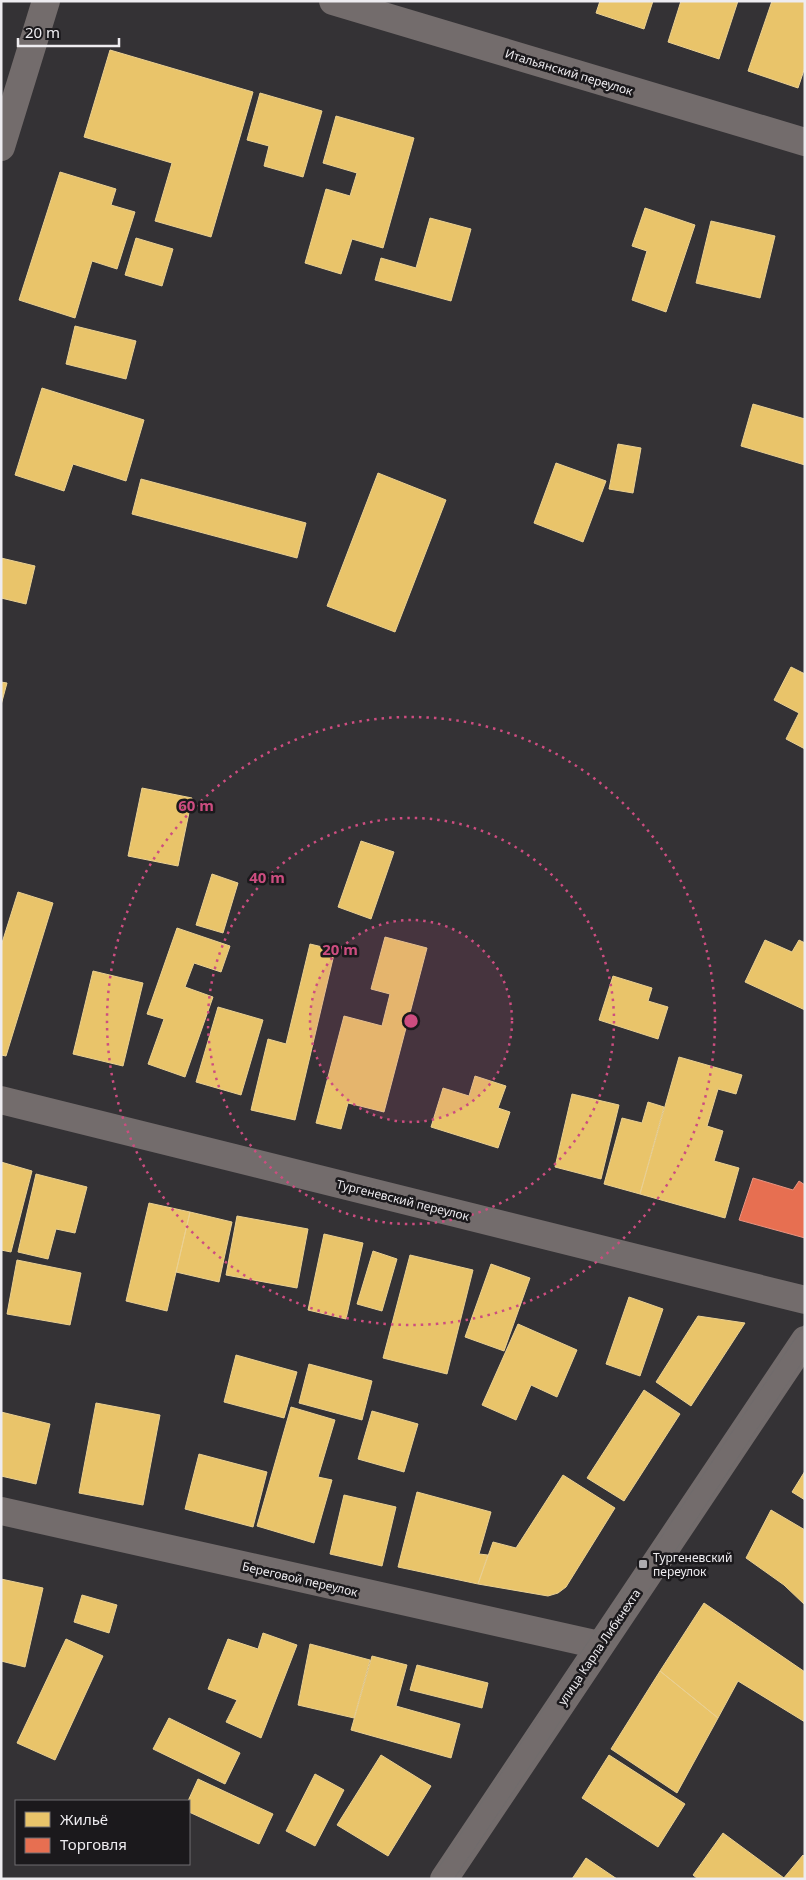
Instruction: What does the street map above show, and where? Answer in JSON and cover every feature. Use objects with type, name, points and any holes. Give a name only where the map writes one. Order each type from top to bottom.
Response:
[{"type":"street","points":[[1,147],[46,1]]},
{"type":"street","name":"Итальянский переулок","points":[[334,1],[805,142]]},
{"type":"street","name":"Тургеневский переулок","points":[[1,1100],[805,1300]]},
{"type":"street","name":"улица Карла Либкнехта","points":[[444,1879],[805,1340]]},
{"type":"street","name":"Береговой переулок","points":[[1,1511],[599,1645]]},
{"type":"building: Жильё","points":[[600,1],[653,1],[644,29],[596,13]]},
{"type":"building: Жильё","points":[[681,1],[738,1],[719,59],[668,42]]},
{"type":"building: Жильё","points":[[772,1],[805,1],[805,67],[798,88],[748,71]]},
{"type":"building: Жильё","points":[[110,50],[253,92],[211,237],[155,221],[172,163],[84,137]]},
{"type":"building: Жильё","points":[[260,93],[322,111],[303,177],[264,166],[269,146],[247,140]]},
{"type":"building: Жильё","points":[[336,116],[414,138],[383,248],[352,239],[341,274],[305,263],[326,189],[350,196],[357,173],[323,163]]},
{"type":"building: Жильё","points":[[60,172],[116,189],[111,205],[135,212],[117,269],[92,261],[75,318],[19,300]]},
{"type":"building: Жильё","points":[[645,208],[695,225],[666,312],[632,300],[647,251],[632,246]]},
{"type":"building: Жильё","points":[[430,218],[471,229],[451,301],[375,280],[381,258],[416,268]]},
{"type":"building: Жильё","points":[[711,221],[775,236],[760,298],[696,283]]},
{"type":"building: Жильё","points":[[136,238],[173,249],[162,286],[125,275]]},
{"type":"building: Жильё","points":[[75,326],[136,341],[126,379],[66,364]]},
{"type":"building: Жильё","points":[[42,388],[144,420],[126,481],[73,464],[64,491],[15,475]]},
{"type":"building: Жильё","points":[[753,404],[805,419],[805,465],[741,446]]},
{"type":"building: Жильё","points":[[618,444],[641,448],[633,493],[609,489]]},
{"type":"building: Жильё","points":[[556,463],[606,481],[583,542],[534,523]]},
{"type":"building: Жильё","points":[[378,473],[446,500],[395,632],[327,606]]},
{"type":"building: Жильё","points":[[141,479],[306,523],[297,558],[132,514]]},
{"type":"building: Жильё","points":[[1,558],[35,566],[26,604],[1,598]]},
{"type":"building: Жильё","points":[[791,667],[805,674],[805,749],[786,739],[799,713],[774,700]]},
{"type":"building: Жильё","points":[[1,682],[7,683],[1,705]]},
{"type":"building: Жильё","points":[[142,788],[192,798],[178,866],[128,856]]},
{"type":"building: Жильё","points":[[361,841],[394,852],[371,919],[338,907]]},
{"type":"building: Жильё","points":[[212,874],[238,883],[223,933],[196,925]]},
{"type":"building: Жильё","points":[[18,892],[53,903],[6,1056],[1,1055],[1,946]]},
{"type":"building: Жильё","points":[[177,928],[230,946],[221,972],[194,963],[185,987],[213,997],[185,1077],[148,1064],[164,1019],[147,1014]]},
{"type":"building: Жильё","points":[[385,937],[427,948],[384,1112],[348,1103],[341,1129],[316,1123],[344,1016],[382,1026],[390,994],[371,989]]},
{"type":"building: Жильё","points":[[765,940],[792,952],[799,940],[805,943],[805,1010],[745,982]]},
{"type":"building: Жильё","points":[[310,944],[335,950],[295,1120],[251,1110],[268,1039],[286,1044]]},
{"type":"building: Жильё","points":[[93,971],[143,983],[123,1066],[73,1054]]},
{"type":"building: Жильё","points":[[613,976],[652,988],[648,1001],[668,1007],[658,1039],[599,1020]]},
{"type":"building: Жильё","points":[[218,1007],[263,1020],[241,1095],[196,1082]]},
{"type":"building: Жильё","points":[[679,1057],[742,1075],[736,1094],[718,1089],[707,1126],[723,1131],[714,1161],[739,1168],[725,1218],[640,1194]]},
{"type":"building: Жильё","points":[[475,1076],[506,1086],[498,1108],[510,1112],[498,1148],[431,1127],[443,1088],[469,1096]]},
{"type":"building: Жильё","points":[[572,1094],[619,1105],[601,1179],[555,1167]]},
{"type":"building: Жильё","points":[[648,1102],[664,1107],[640,1194],[604,1184],[622,1118],[642,1123]]},
{"type":"building: Жильё","points":[[1,1162],[32,1171],[11,1252],[1,1250]]},
{"type":"building: Жильё","points":[[36,1174],[87,1187],[75,1233],[56,1229],[48,1259],[18,1252]]},
{"type":"building: Жильё","points":[[149,1203],[190,1212],[167,1311],[126,1301]]},
{"type":"building: Жильё","points":[[190,1212],[232,1222],[219,1282],[176,1272]]},
{"type":"building: Жильё","points":[[237,1216],[308,1229],[297,1288],[226,1275]]},
{"type":"building: Жильё","points":[[324,1234],[363,1243],[346,1319],[308,1310]]},
{"type":"building: Жильё","points":[[373,1251],[397,1259],[382,1311],[357,1304]]},
{"type":"building: Жильё","points":[[410,1255],[473,1270],[447,1374],[383,1358]]},
{"type":"building: Жильё","points":[[17,1260],[81,1273],[70,1325],[7,1314]]},
{"type":"building: Жильё","points":[[491,1264],[530,1278],[504,1351],[465,1337]]},
{"type":"building: Жильё","points":[[629,1297],[663,1309],[640,1376],[606,1364]]},
{"type":"building: Жильё","points":[[698,1316],[745,1323],[691,1406],[656,1382]]},
{"type":"building: Жильё","points":[[518,1324],[577,1350],[557,1397],[531,1385],[516,1420],[482,1405]]},
{"type":"building: Жильё","points":[[236,1355],[297,1372],[284,1418],[224,1402]]},
{"type":"building: Жильё","points":[[309,1364],[372,1381],[362,1420],[299,1403]]},
{"type":"building: Жильё","points":[[644,1390],[680,1414],[624,1501],[587,1478]]},
{"type":"building: Жильё","points":[[96,1403],[160,1415],[143,1505],[79,1493]]},
{"type":"building: Жильё","points":[[291,1407],[335,1420],[318,1477],[332,1480],[314,1543],[257,1526]]},
{"type":"building: Жильё","points":[[372,1411],[418,1424],[404,1472],[358,1459]]},
{"type":"building: Жильё","points":[[1,1412],[50,1424],[36,1484],[1,1476]]},
{"type":"building: Жильё","points":[[199,1454],[267,1472],[253,1527],[185,1509]]},
{"type":"building: Жильё","points":[[805,1471],[805,1500],[792,1492]]},
{"type":"building: Жильё","points":[[563,1475],[615,1508],[566,1587],[558,1593],[548,1596],[478,1584],[493,1542],[516,1548]]},
{"type":"building: Жильё","points":[[417,1492],[491,1512],[479,1554],[488,1555],[478,1584],[398,1567]]},
{"type":"building: Жильё","points":[[344,1495],[396,1507],[382,1566],[330,1554]]},
{"type":"building: Жильё","points":[[771,1510],[805,1530],[805,1605],[784,1585],[746,1558]]},
{"type":"building: Жильё","points":[[1,1579],[43,1588],[25,1667],[1,1661]]},
{"type":"building: Жильё","points":[[82,1595],[117,1605],[109,1633],[74,1622]]},
{"type":"building: Жильё","points":[[704,1603],[805,1672],[805,1722],[738,1681],[718,1718],[660,1671]]},
{"type":"building: Жильё","points":[[263,1633],[297,1645],[261,1738],[226,1722],[237,1700],[208,1689],[228,1639],[258,1649]]},
{"type":"building: Жильё","points":[[66,1639],[103,1656],[55,1760],[17,1743]]},
{"type":"building: Жильё","points":[[310,1644],[370,1660],[354,1718],[298,1705]]},
{"type":"building: Жильё","points":[[372,1656],[407,1665],[396,1706],[460,1724],[451,1758],[351,1730]]},
{"type":"building: Жильё","points":[[417,1665],[488,1683],[482,1708],[410,1690]]},
{"type":"building: Жильё","points":[[660,1671],[718,1718],[677,1793],[611,1749]]},
{"type":"building: Жильё","points":[[169,1718],[240,1753],[225,1784],[153,1749]]},
{"type":"building: Жильё","points":[[381,1755],[431,1786],[388,1856],[337,1825]]},
{"type":"building: Жильё","points":[[609,1755],[685,1804],[658,1847],[582,1798]]},
{"type":"building: Жильё","points":[[315,1774],[344,1790],[315,1846],[286,1831]]},
{"type":"building: Жильё","points":[[198,1779],[273,1814],[259,1844],[190,1812],[190,1800],[188,1800]]},
{"type":"building: Жильё","points":[[723,1833],[784,1878],[698,1879],[693,1875]]},
{"type":"building: Жильё","points":[[803,1855],[805,1857],[805,1879],[783,1879]]},
{"type":"building: Жильё","points":[[586,1858],[617,1879],[572,1879]]},
{"type":"building: Торговля","points":[[753,1178],[793,1190],[799,1181],[805,1185],[805,1238],[739,1220]]},
{"type":"tram line","points":[[431,1879],[588,1642],[805,1324]]},
{"type":"tram line","points":[[454,1879],[805,1358]]},
{"type":"place","name":"Тургеневский переулок","points":[[643,1564]]}]
